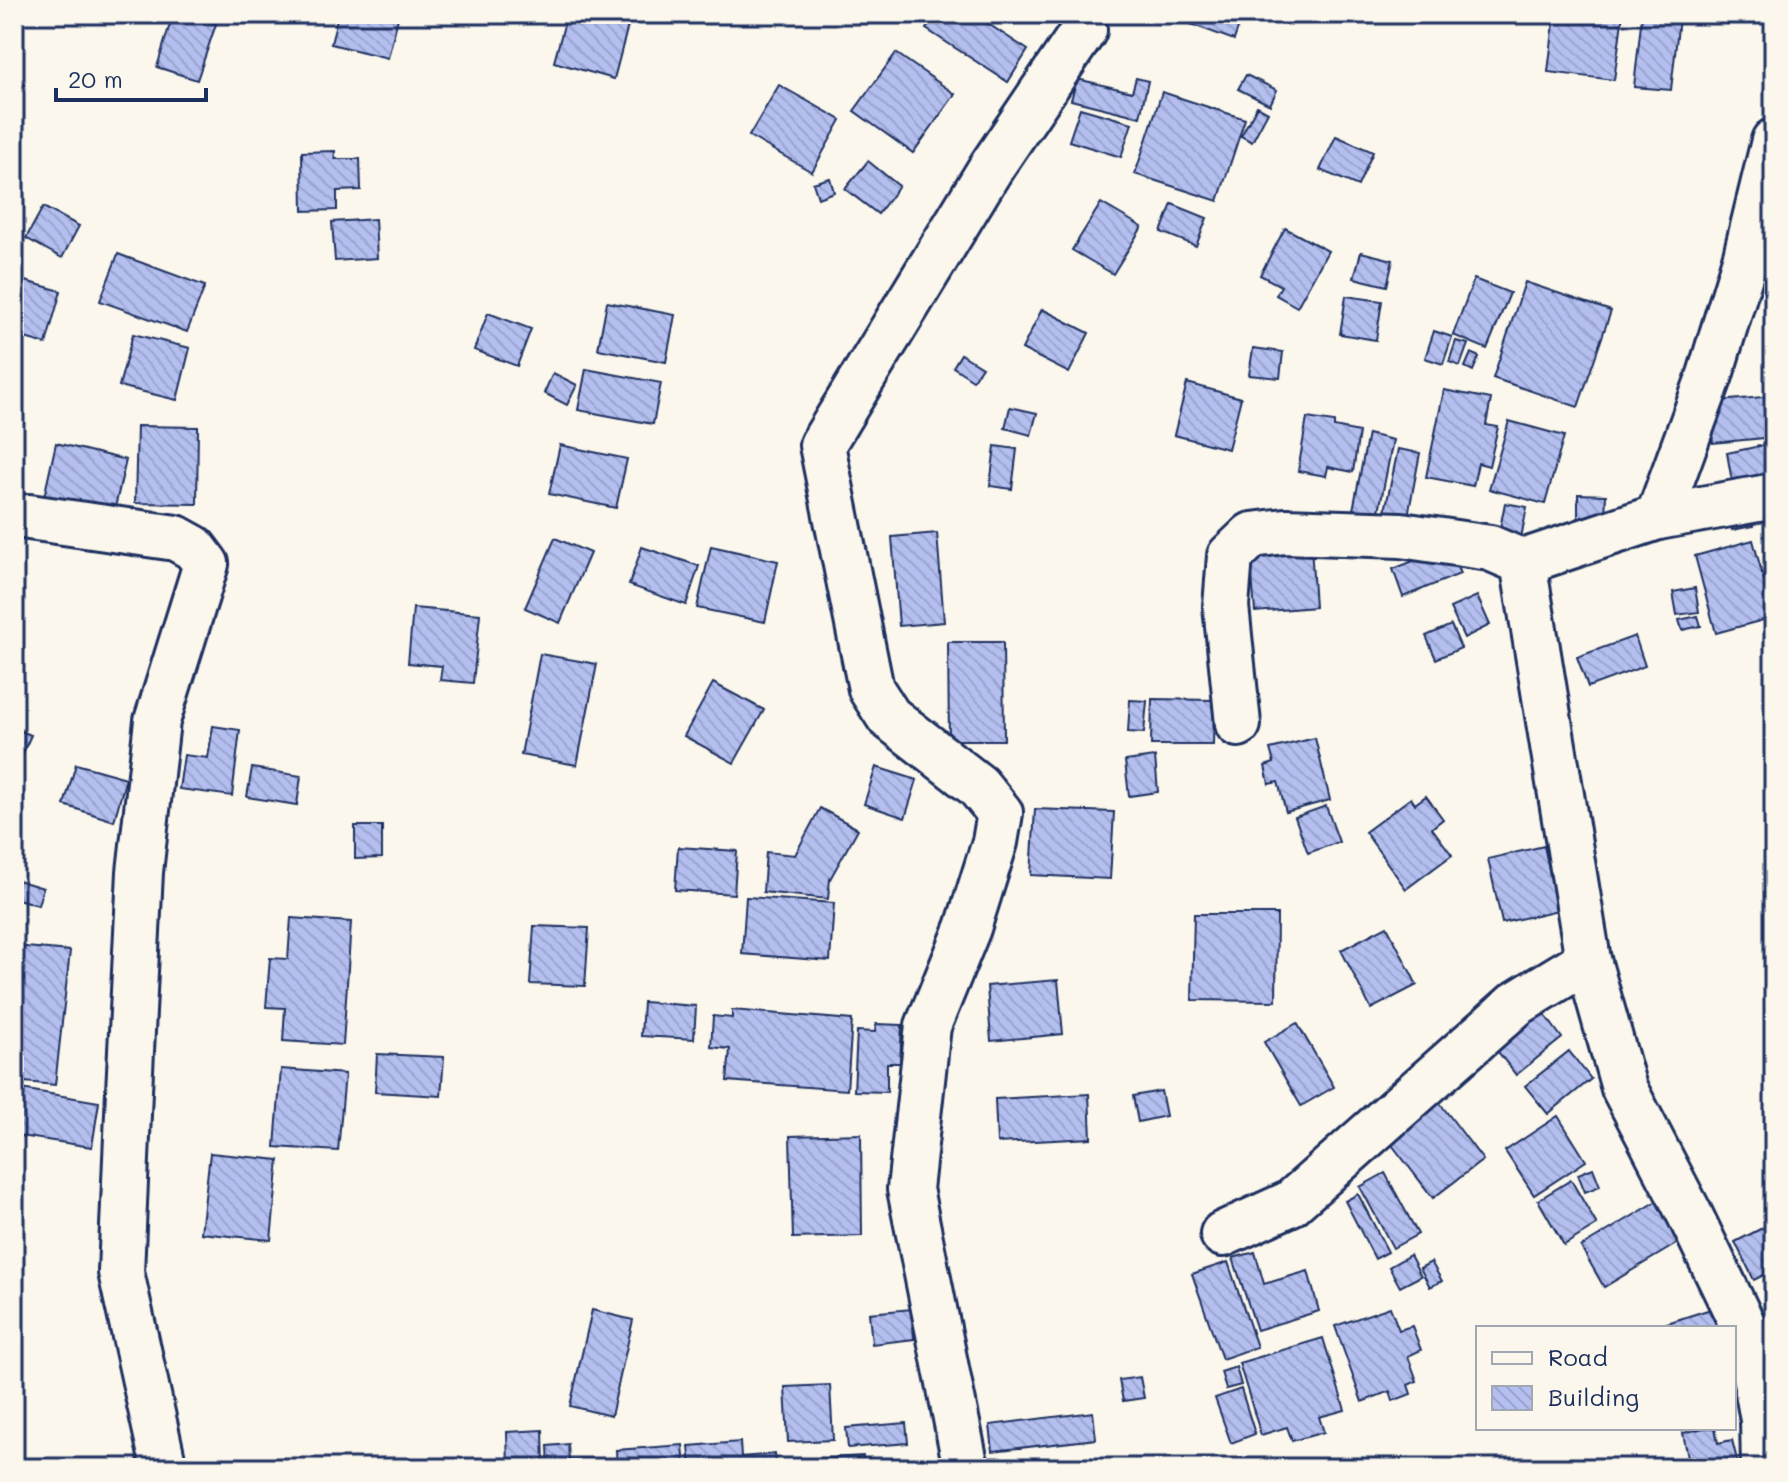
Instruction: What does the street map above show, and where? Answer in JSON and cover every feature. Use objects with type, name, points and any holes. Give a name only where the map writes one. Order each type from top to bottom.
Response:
[{"type":"street","points":[[966,1468],[910,1189],[928,1026],[968,928],[995,842],[1000,813],[978,786],[889,717],[871,689],[822,445],[992,166],[1084,30]]},
{"type":"street","points":[[1658,517],[1710,375],[1746,256],[1774,141]]},
{"type":"street","points":[[1238,724],[1226,606],[1230,556],[1252,535],[1285,531],[1401,535],[1490,548],[1523,562],[1658,517],[1774,496]]},
{"type":"street","points":[[29,517],[176,538],[194,548],[206,564],[157,721],[140,872],[129,1091],[121,1272],[164,1468]]},
{"type":"street","points":[[1523,562],[1588,960],[1624,1088],[1748,1336],[1763,1420],[1764,1468]]},
{"type":"street","points":[[1223,1234],[1291,1203],[1516,1004],[1588,960]]},
{"type":"building","points":[[173,14],[188,14],[216,24],[197,80],[157,67]]},
{"type":"building","points":[[338,14],[399,14],[388,58],[331,44]]},
{"type":"building","points":[[567,14],[631,14],[614,79],[554,62]]},
{"type":"building","points":[[936,14],[973,14],[1028,50],[1008,82],[926,29]]},
{"type":"building","points":[[1188,14],[1243,14],[1234,40],[1185,22]]},
{"type":"building","points":[[1555,14],[1623,14],[1614,80],[1548,72]]},
{"type":"building","points":[[1642,14],[1679,18],[1671,90],[1634,87]]},
{"type":"building","points":[[896,53],[955,94],[913,153],[854,111]]},
{"type":"building","points":[[1246,75],[1277,90],[1270,105],[1238,89]]},
{"type":"building","points":[[1136,78],[1148,81],[1140,117],[1071,100],[1077,79],[1132,92]]},
{"type":"building","points":[[779,85],[841,120],[812,172],[749,136]]},
{"type":"building","points":[[1162,92],[1245,119],[1218,201],[1135,174]]},
{"type":"building","points":[[1257,106],[1268,112],[1252,142],[1241,136]]},
{"type":"building","points":[[1080,108],[1132,123],[1121,157],[1069,141]]},
{"type":"building","points":[[1336,136],[1373,152],[1358,186],[1320,170]]},
{"type":"building","points":[[335,151],[335,159],[360,159],[361,190],[337,191],[337,210],[303,211],[302,152]]},
{"type":"building","points":[[868,161],[899,186],[878,214],[845,189]]},
{"type":"building","points":[[830,178],[834,192],[818,198],[813,183]]},
{"type":"building","points":[[1101,203],[1142,227],[1113,274],[1072,250]]},
{"type":"building","points":[[1172,204],[1207,218],[1196,246],[1161,232]]},
{"type":"building","points":[[43,207],[79,226],[62,258],[26,238]]},
{"type":"building","points":[[375,219],[377,258],[335,261],[332,222]]},
{"type":"building","points":[[1285,228],[1328,251],[1297,307],[1276,295],[1281,286],[1260,275]]},
{"type":"building","points":[[1361,252],[1393,260],[1387,286],[1354,278]]},
{"type":"building","points":[[118,254],[205,286],[187,332],[100,301]]},
{"type":"building","points":[[14,278],[61,291],[46,344],[14,335]]},
{"type":"building","points":[[1474,279],[1510,293],[1487,349],[1453,335]]},
{"type":"building","points":[[1525,282],[1611,311],[1578,407],[1493,378]]},
{"type":"building","points":[[1346,296],[1382,301],[1376,340],[1340,334]]},
{"type":"building","points":[[607,302],[675,315],[666,362],[598,349]]},
{"type":"building","points":[[1042,309],[1089,333],[1069,373],[1022,349]]},
{"type":"building","points":[[488,313],[531,329],[517,366],[474,350]]},
{"type":"building","points":[[1434,331],[1452,337],[1443,364],[1425,358]]},
{"type":"building","points":[[133,334],[190,348],[177,400],[119,386]]},
{"type":"building","points":[[1456,341],[1468,344],[1460,366],[1449,362]]},
{"type":"building","points":[[1253,348],[1283,352],[1280,378],[1249,375]]},
{"type":"building","points":[[1471,353],[1479,357],[1473,371],[1465,367]]},
{"type":"building","points":[[961,354],[982,367],[973,380],[953,367]]},
{"type":"building","points":[[586,369],[661,383],[653,424],[578,410]]},
{"type":"building","points":[[553,373],[577,385],[567,405],[544,393]]},
{"type":"building","points":[[1187,383],[1241,398],[1228,449],[1174,435]]},
{"type":"building","points":[[1444,390],[1491,399],[1486,425],[1498,427],[1489,466],[1478,463],[1473,486],[1426,477]]},
{"type":"building","points":[[1774,396],[1774,437],[1713,443],[1708,402]]},
{"type":"building","points":[[1010,407],[1037,413],[1031,435],[1005,428]]},
{"type":"building","points":[[1307,418],[1334,422],[1334,427],[1359,432],[1353,472],[1328,467],[1326,476],[1298,471]]},
{"type":"building","points":[[1509,421],[1564,436],[1545,504],[1489,489]]},
{"type":"building","points":[[137,426],[198,427],[197,504],[135,503]]},
{"type":"building","points":[[1368,434],[1393,440],[1378,516],[1353,510]]},
{"type":"building","points":[[56,443],[126,460],[114,512],[44,497]]},
{"type":"building","points":[[1774,443],[1774,478],[1733,487],[1727,453]]},
{"type":"building","points":[[560,445],[627,459],[616,508],[549,494]]},
{"type":"building","points":[[995,446],[1017,449],[1012,489],[990,486]]},
{"type":"building","points":[[1398,449],[1420,453],[1408,516],[1385,511]]},
{"type":"building","points":[[1578,494],[1606,495],[1605,518],[1578,518]]},
{"type":"building","points":[[1505,503],[1527,507],[1521,538],[1499,533]]},
{"type":"building","points":[[1750,507],[1753,526],[1732,530],[1727,512]]},
{"type":"building","points":[[937,533],[944,622],[899,626],[892,537]]},
{"type":"building","points":[[555,538],[590,553],[560,623],[525,608]]},
{"type":"building","points":[[1753,540],[1774,617],[1716,633],[1695,556]]},
{"type":"building","points":[[711,546],[778,561],[765,622],[697,608]]},
{"type":"building","points":[[1311,546],[1315,607],[1255,612],[1250,551]]},
{"type":"building","points":[[642,547],[699,566],[686,605],[629,585]]},
{"type":"building","points":[[1449,547],[1460,574],[1403,597],[1393,569]]},
{"type":"building","points":[[1695,588],[1699,612],[1677,615],[1673,592]]},
{"type":"building","points":[[1477,596],[1490,625],[1464,638],[1450,608]]},
{"type":"building","points":[[413,608],[480,614],[473,683],[440,680],[442,666],[408,663]]},
{"type":"building","points":[[1698,616],[1701,626],[1682,630],[1679,620]]},
{"type":"building","points":[[1451,625],[1461,648],[1436,659],[1426,636]]},
{"type":"building","points":[[1635,636],[1645,666],[1588,687],[1577,657]]},
{"type":"building","points":[[948,642],[1003,642],[1004,740],[949,740]]},
{"type":"building","points":[[540,654],[597,664],[577,765],[521,755]]},
{"type":"building","points":[[713,683],[764,710],[734,763],[684,736]]},
{"type":"building","points":[[1152,699],[1214,700],[1213,745],[1151,745]]},
{"type":"building","points":[[1130,700],[1147,701],[1144,733],[1128,732]]},
{"type":"building","points":[[213,726],[240,730],[232,796],[179,789],[184,755],[208,758]]},
{"type":"building","points":[[14,728],[31,735],[14,773]]},
{"type":"building","points":[[1315,738],[1330,800],[1286,812],[1278,782],[1269,784],[1265,766],[1274,763],[1270,749]]},
{"type":"building","points":[[1155,757],[1158,792],[1129,796],[1125,761]]},
{"type":"building","points":[[76,764],[126,778],[114,821],[64,805]]},
{"type":"building","points":[[876,767],[917,780],[905,818],[864,804]]},
{"type":"building","points":[[252,768],[301,776],[297,805],[247,797]]},
{"type":"building","points":[[1426,796],[1443,819],[1432,828],[1452,855],[1406,889],[1365,832],[1411,798],[1415,804]]},
{"type":"building","points":[[1326,806],[1339,842],[1308,853],[1295,817]]},
{"type":"building","points":[[820,808],[858,829],[830,879],[828,899],[763,892],[766,852],[795,855]]},
{"type":"building","points":[[1035,809],[1114,812],[1110,879],[1031,875]]},
{"type":"building","points":[[355,826],[382,826],[382,858],[355,859]]},
{"type":"building","points":[[1544,846],[1558,910],[1502,923],[1488,859]]},
{"type":"building","points":[[678,847],[737,851],[734,894],[675,890]]},
{"type":"building","points":[[17,880],[43,888],[38,905],[14,898]]},
{"type":"building","points":[[746,897],[834,903],[830,961],[742,954]]},
{"type":"building","points":[[1194,914],[1277,914],[1276,1001],[1192,1000]]},
{"type":"building","points":[[291,918],[351,922],[343,1045],[283,1041],[285,1008],[266,1007],[270,958],[288,959]]},
{"type":"building","points":[[534,926],[589,928],[585,986],[530,984]]},
{"type":"building","points":[[1387,926],[1417,985],[1371,1009],[1341,950]]},
{"type":"building","points":[[14,946],[70,951],[55,1085],[14,1081]]},
{"type":"building","points":[[1058,980],[1063,1034],[991,1041],[987,986]]},
{"type":"building","points":[[643,1002],[696,1006],[694,1039],[641,1036]]},
{"type":"building","points":[[1539,1007],[1562,1038],[1516,1075],[1492,1044]]},
{"type":"building","points":[[732,1010],[852,1020],[847,1090],[727,1081],[730,1049],[711,1047],[713,1016],[732,1018]]},
{"type":"building","points":[[1297,1023],[1334,1087],[1301,1106],[1264,1042]]},
{"type":"building","points":[[876,1024],[902,1025],[900,1063],[887,1063],[887,1092],[854,1091],[857,1031],[875,1032]]},
{"type":"building","points":[[1569,1051],[1591,1079],[1548,1114],[1525,1086]]},
{"type":"building","points":[[377,1054],[444,1057],[441,1096],[375,1092]]},
{"type":"building","points":[[281,1069],[345,1074],[338,1151],[275,1147]]},
{"type":"building","points":[[21,1089],[99,1102],[92,1147],[14,1135]]},
{"type":"building","points":[[1161,1091],[1166,1116],[1138,1122],[1133,1096]]},
{"type":"building","points":[[1089,1094],[1091,1138],[997,1143],[995,1099]]},
{"type":"building","points":[[1439,1102],[1483,1160],[1433,1198],[1389,1141]]},
{"type":"building","points":[[1558,1116],[1586,1161],[1534,1195],[1505,1151]]},
{"type":"building","points":[[861,1134],[862,1236],[793,1238],[790,1136]]},
{"type":"building","points":[[210,1153],[279,1160],[271,1240],[201,1233]]},
{"type":"building","points":[[1593,1168],[1600,1186],[1585,1192],[1578,1174]]},
{"type":"building","points":[[1385,1173],[1418,1234],[1393,1248],[1360,1187]]},
{"type":"building","points":[[1571,1180],[1597,1225],[1564,1245],[1538,1200]]},
{"type":"building","points":[[1358,1194],[1388,1252],[1375,1259],[1345,1201]]},
{"type":"building","points":[[1659,1200],[1683,1240],[1604,1287],[1581,1247]]},
{"type":"building","points":[[1774,1222],[1774,1270],[1754,1280],[1735,1242]]},
{"type":"building","points":[[1255,1252],[1264,1284],[1308,1271],[1319,1311],[1257,1330],[1233,1258]]},
{"type":"building","points":[[1410,1255],[1421,1276],[1400,1287],[1389,1267]]},
{"type":"building","points":[[1228,1262],[1257,1347],[1222,1359],[1192,1274]]},
{"type":"building","points":[[1431,1262],[1442,1281],[1430,1287],[1420,1268]]},
{"type":"building","points":[[1390,1307],[1399,1330],[1412,1326],[1421,1350],[1408,1356],[1417,1381],[1408,1385],[1411,1394],[1393,1401],[1390,1391],[1362,1402],[1335,1326]]},
{"type":"building","points":[[1717,1307],[1723,1326],[1661,1326]]},
{"type":"building","points":[[912,1309],[914,1339],[872,1344],[869,1313]]},
{"type":"building","points":[[592,1310],[633,1320],[611,1416],[570,1406]]},
{"type":"building","points":[[1323,1338],[1345,1410],[1319,1417],[1324,1432],[1292,1441],[1287,1427],[1261,1435],[1239,1363]]},
{"type":"building","points":[[1236,1367],[1241,1385],[1226,1389],[1221,1372]]},
{"type":"building","points":[[1140,1377],[1144,1398],[1123,1401],[1119,1380]]},
{"type":"building","points":[[830,1385],[833,1440],[788,1442],[785,1387]]},
{"type":"building","points":[[1241,1389],[1255,1434],[1231,1443],[1215,1398]]},
{"type":"building","points":[[1093,1412],[1096,1439],[993,1451],[990,1425]]},
{"type":"building","points":[[906,1423],[908,1443],[848,1448],[846,1428]]},
{"type":"building","points":[[543,1430],[544,1468],[508,1468],[507,1432]]},
{"type":"building","points":[[1715,1430],[1718,1443],[1732,1440],[1738,1464],[1724,1468],[1690,1468],[1683,1433]]},
{"type":"building","points":[[740,1442],[741,1457],[775,1454],[776,1468],[691,1468],[689,1446]]},
{"type":"building","points":[[568,1444],[569,1460],[595,1459],[595,1468],[549,1468],[548,1446]]},
{"type":"building","points":[[683,1445],[685,1468],[617,1468],[616,1450]]},
{"type":"building","points":[[863,1456],[864,1468],[816,1468],[816,1459]]}]
